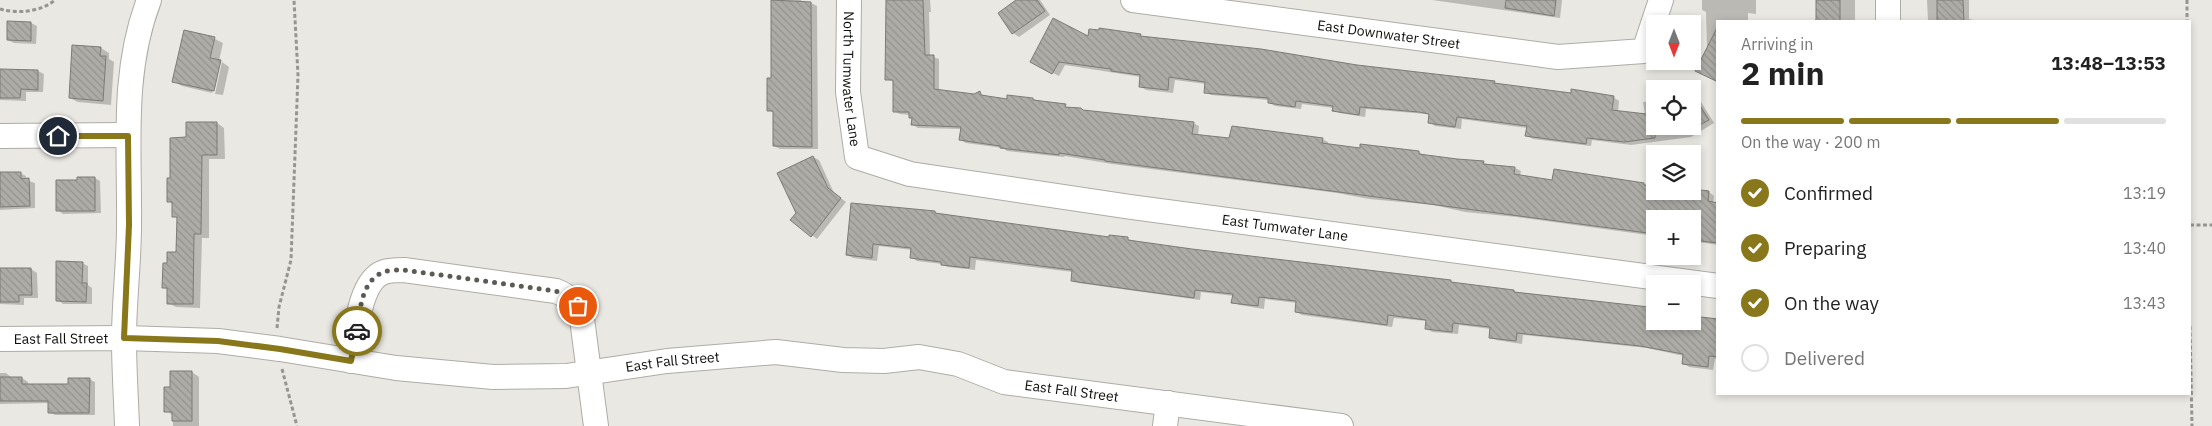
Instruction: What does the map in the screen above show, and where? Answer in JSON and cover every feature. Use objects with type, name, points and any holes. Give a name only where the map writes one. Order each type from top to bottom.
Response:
[{"type":"street","points":[[127,426],[124,338],[129,225],[129,87],[135,48],[149,0]]},
{"type":"street","name":"North Tumwater Lane","points":[[848,0],[849,101],[857,157]]},
{"type":"street","name":"East Downwater Street","points":[[1133,0],[1558,57],[1644,51],[1661,0]]},
{"type":"street","points":[[1888,0],[1888,20]]},
{"type":"street","points":[[0,136],[128,136]]},
{"type":"street","name":"East Tumwater Lane","points":[[857,157],[910,174],[1140,209],[1716,286]]},
{"type":"street","points":[[351,361],[362,301],[368,283],[383,272],[404,270],[556,291],[567,296],[578,306],[582,319],[596,426]]},
{"type":"street","name":"East Fall Street","points":[[0,339],[124,338],[218,341],[462,375],[566,376],[667,361],[776,352],[843,360],[884,361],[919,357],[958,364],[1004,382],[1166,415],[1341,426]]},
{"type":"path","points":[[0,9],[13,13],[49,5],[55,0]]},
{"type":"path","points":[[276,329],[279,307],[291,260],[298,75],[294,0]]},
{"type":"path","points":[[2187,0],[2187,20]]},
{"type":"path","points":[[2191,225],[2212,225]]},
{"type":"path","points":[[281,366],[297,426]]},
{"type":"path","points":[[2191,376],[2192,426]]},
{"type":"building","points":[[771,0],[811,2],[812,147],[773,146],[773,111],[767,111],[767,78],[771,78]]},
{"type":"building","points":[[886,0],[923,0],[925,55],[934,55],[934,89],[974,94],[980,91],[981,95],[1007,99],[1007,95],[1033,98],[1033,100],[1066,104],[1065,107],[1081,108],[1083,110],[1194,122],[1192,134],[1229,138],[1232,126],[1323,138],[1322,143],[1360,148],[1360,144],[1419,151],[1419,154],[1484,161],[1483,164],[1515,167],[1514,174],[1552,180],[1554,169],[1644,183],[1646,185],[1646,200],[1701,200],[1701,190],[1709,191],[1708,201],[1716,203],[1716,243],[1701,241],[1701,210],[1646,210],[1646,233],[1105,161],[1059,153],[1059,155],[1000,148],[1000,146],[959,140],[961,127],[911,125],[912,118],[909,118],[909,112],[893,112],[893,80],[885,80]]},
{"type":"building","points":[[1016,0],[1037,0],[1045,11],[1012,34],[998,13]]},
{"type":"building","points":[[1506,0],[1556,0],[1554,16],[1505,8]]},
{"type":"building","points":[[1816,0],[1840,0],[1840,20],[1816,20]]},
{"type":"building","points":[[1937,0],[1963,0],[1964,20],[1937,20]]},
{"type":"building","points":[[1053,18],[1088,36],[1089,29],[1099,30],[1099,28],[1141,34],[1140,36],[1261,49],[1357,65],[1495,81],[1494,83],[1571,93],[1571,89],[1614,96],[1612,110],[1646,114],[1646,135],[1655,135],[1655,138],[1624,142],[1587,138],[1586,144],[1525,136],[1527,126],[1457,117],[1455,127],[1428,123],[1429,114],[1419,112],[1360,107],[1359,115],[1332,111],[1333,106],[1296,101],[1295,107],[1268,103],[1268,98],[1204,93],[1205,82],[1169,77],[1168,90],[1139,87],[1140,75],[1059,62],[1052,74],[1030,62]]},
{"type":"building","points":[[7,21],[31,22],[31,41],[7,40]]},
{"type":"building","points":[[184,30],[215,37],[210,58],[221,60],[214,91],[172,82]]},
{"type":"building","points":[[1716,30],[1716,81],[1695,71],[1701,70],[1701,59]]},
{"type":"building","points":[[72,45],[101,47],[100,56],[106,56],[103,101],[69,98]]},
{"type":"building","points":[[0,69],[38,70],[38,90],[21,89],[20,98],[0,98]]},
{"type":"building","points":[[1701,107],[1709,120],[1701,124]]},
{"type":"building","points":[[186,122],[217,122],[217,155],[202,155],[201,234],[194,234],[193,304],[167,304],[167,288],[162,288],[163,263],[167,263],[167,252],[176,252],[177,217],[172,217],[172,202],[167,202],[167,178],[170,178],[170,138],[186,137]]},
{"type":"building","points":[[813,156],[828,188],[841,198],[811,237],[790,220],[796,213],[777,173]]},
{"type":"building","points":[[0,172],[21,172],[21,179],[29,178],[30,206],[0,207]]},
{"type":"building","points":[[77,177],[95,177],[95,211],[56,211],[56,180],[77,180]]},
{"type":"building","points":[[851,203],[935,211],[935,213],[1109,237],[1109,235],[1128,237],[1128,240],[1192,249],[1451,280],[1451,282],[1514,290],[1514,292],[1646,307],[1646,330],[1701,330],[1701,317],[1716,319],[1716,357],[1709,356],[1708,367],[1682,364],[1683,354],[1640,346],[1517,333],[1516,341],[1489,338],[1490,327],[1453,323],[1452,332],[1425,329],[1426,320],[1388,315],[1387,325],[1295,312],[1296,301],[1259,297],[1258,306],[1231,303],[1233,294],[1195,290],[1194,298],[1071,281],[1072,270],[970,257],[969,268],[941,265],[941,262],[910,258],[911,248],[873,244],[872,258],[846,255]]},
{"type":"building","points":[[56,261],[83,262],[82,283],[87,283],[86,302],[56,301]]},
{"type":"building","points":[[0,268],[31,268],[32,295],[19,295],[19,302],[0,302]]},
{"type":"building","points":[[170,371],[192,371],[192,421],[172,421],[172,412],[164,412],[164,387],[170,387]]},
{"type":"building","points":[[0,377],[22,377],[22,384],[68,384],[68,378],[90,378],[89,413],[48,413],[48,401],[0,401]]},
{"type":"way so far","points":[[357,331],[362,301],[368,283],[383,272],[404,270],[556,291],[567,296],[578,306]]},
{"type":"route","points":[[58,136],[128,136],[129,225],[124,338],[218,341],[351,361],[357,331]]}]
